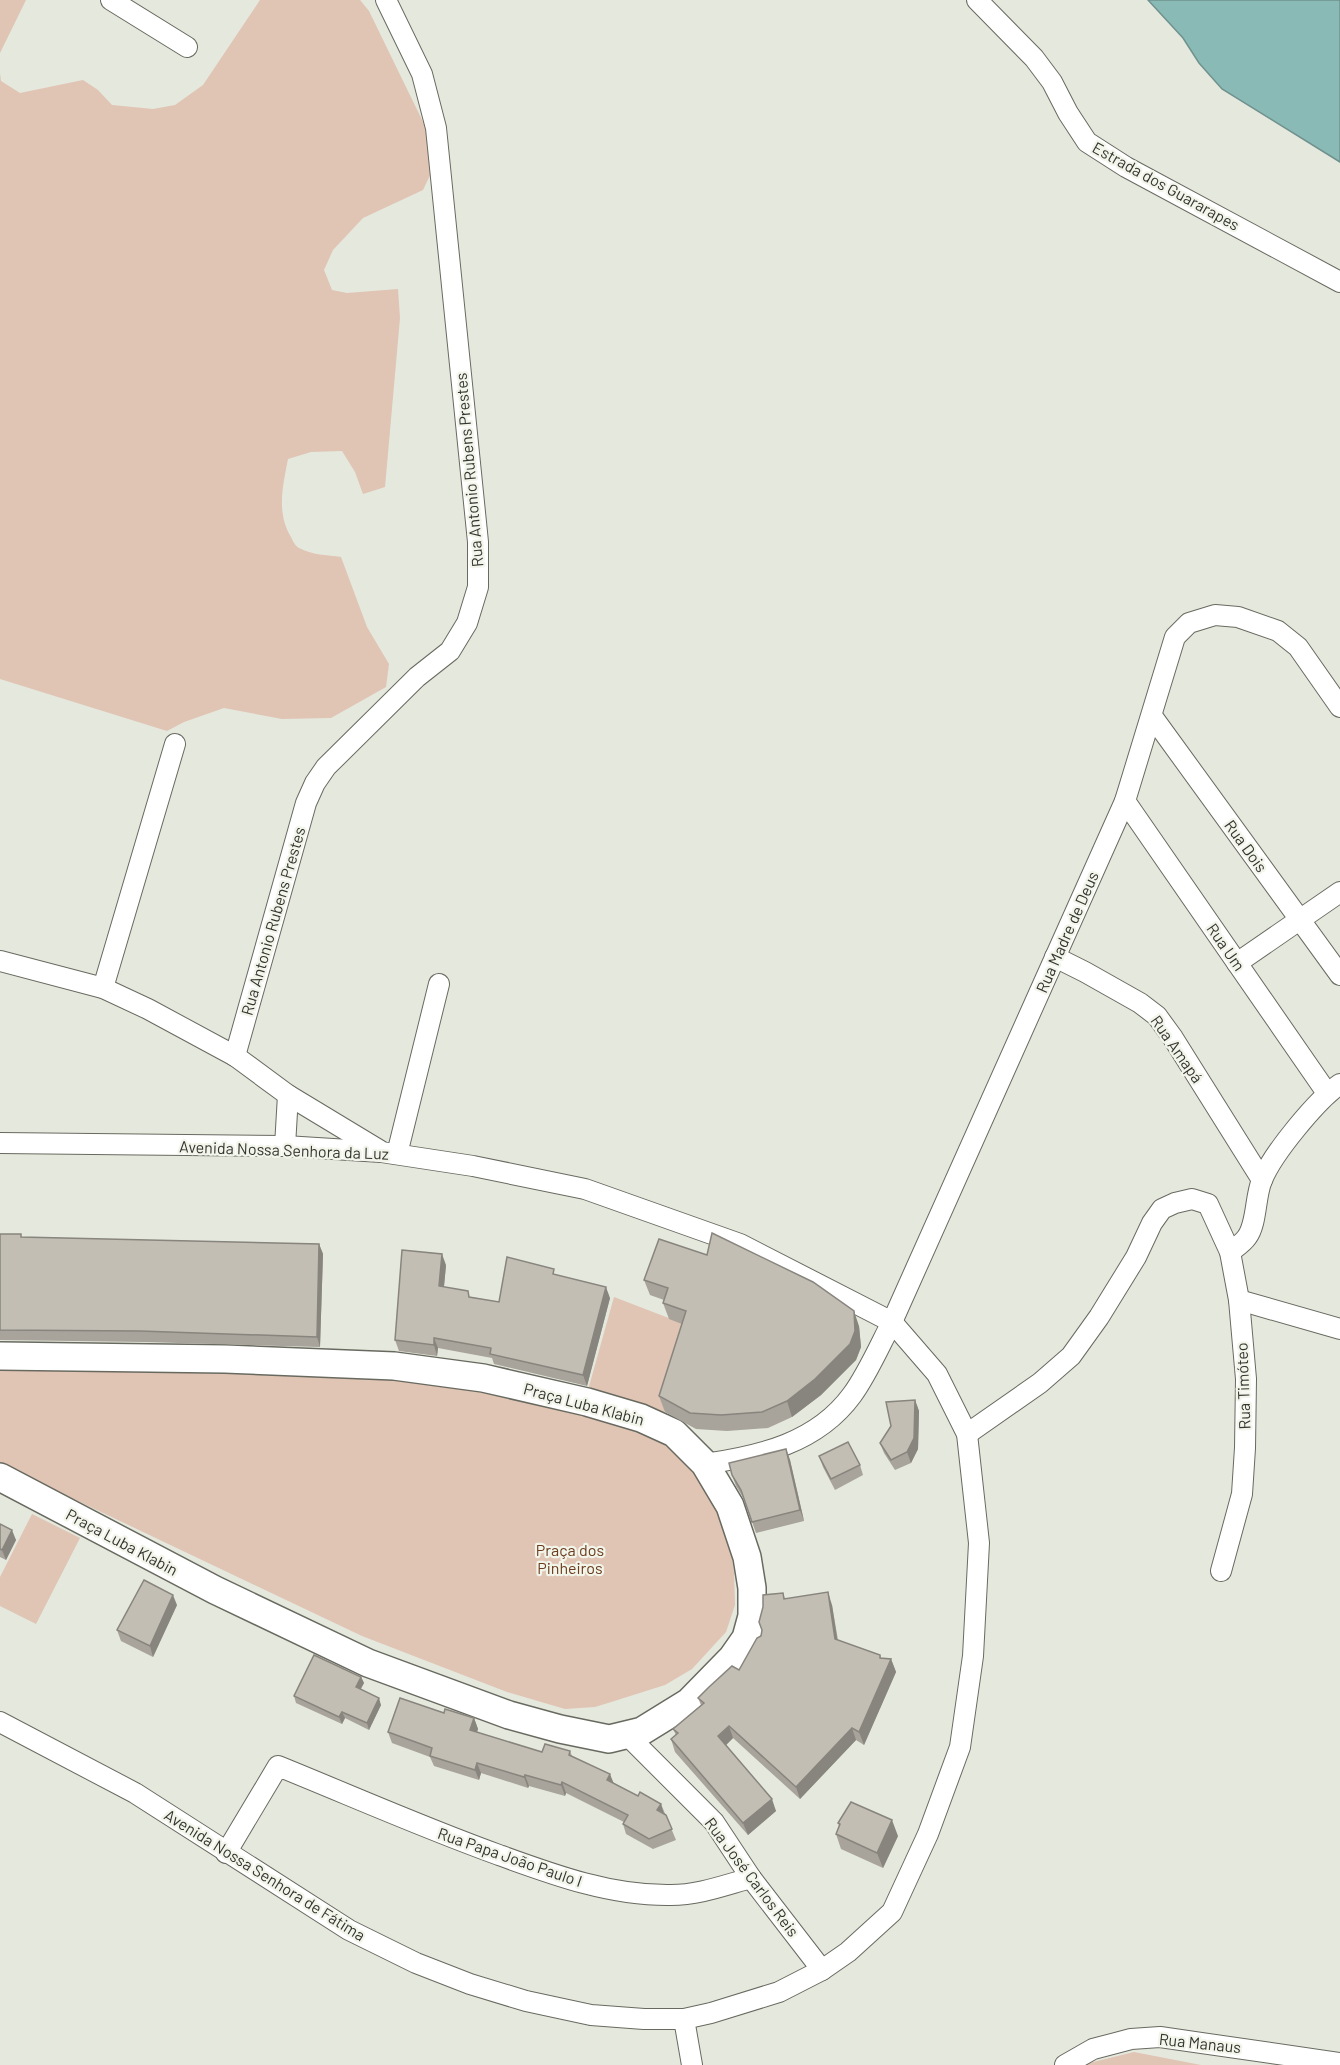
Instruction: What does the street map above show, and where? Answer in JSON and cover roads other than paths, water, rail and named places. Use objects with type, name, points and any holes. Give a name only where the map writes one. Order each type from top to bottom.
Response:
[{"type":"main road","name":"Praça Luba Klabin","points":[[0,1356],[225,1359],[394,1366],[483,1378],[587,1402],[641,1418],[674,1433],[705,1464],[730,1506],[747,1557],[752,1588],[752,1616],[746,1638],[732,1658],[689,1702],[642,1731],[609,1739],[509,1715],[368,1663],[215,1590],[0,1478]]},
{"type":"street","points":[[111,0],[187,47]]},
{"type":"street","name":"Rua Antonio Rubens Prestes","points":[[235,1056],[306,803],[315,783],[326,767],[417,677],[450,651],[467,623],[478,587],[477,530],[436,128],[422,74],[386,0]]},
{"type":"street","name":"Estrada dos Guararapes","points":[[977,0],[1034,58],[1052,82],[1087,142],[1126,167],[1340,282]]},
{"type":"street","name":"Rua Madre de Deus","points":[[705,1464],[771,1452],[803,1438],[830,1420],[852,1395],[892,1322],[1125,801],[1174,637],[1189,623],[1215,615],[1238,617],[1278,631],[1298,647],[1340,707]]},
{"type":"street","name":"Rua Dois","points":[[1152,716],[1340,975]]},
{"type":"street","points":[[103,988],[175,744]]},
{"type":"street","name":"Rua Um","points":[[1125,801],[1237,963],[1333,1089]]},
{"type":"street","points":[[1237,963],[1340,892]]},
{"type":"street","name":"Rua Amapá","points":[[1055,957],[1085,972],[1157,1016],[1262,1180]]},
{"type":"street","points":[[0,962],[103,988],[158,1014],[235,1056],[288,1095],[389,1153],[439,984]]},
{"type":"street","points":[[1230,1252],[1248,1237],[1262,1180],[1274,1156],[1333,1089]]},
{"type":"street","points":[[285,1146],[288,1095]]},
{"type":"street","name":"Avenida Nossa Senhora da Luz","points":[[0,1143],[285,1146],[389,1153],[473,1166],[585,1189],[740,1244],[892,1322],[937,1374],[967,1434],[979,1543],[973,1656],[960,1747],[928,1834],[892,1912],[848,1952]]},
{"type":"street","name":"Rua Timóteo","points":[[967,1434],[1040,1383],[1071,1356],[1099,1317],[1162,1209],[1192,1199],[1208,1204],[1230,1252],[1239,1300],[1246,1379],[1242,1494],[1221,1571]]},
{"type":"street","points":[[1239,1300],[1340,1329]]},
{"type":"street","name":"Avenida Nossa Senhora de Fátima","points":[[0,1722],[135,1793],[349,1930],[416,1963],[470,1984],[526,2001],[591,2015],[684,2019],[721,2011],[779,1992],[822,1970],[848,1952]]},
{"type":"street","name":"Rua José Carlos Reis","points":[[628,1736],[714,1822],[751,1878],[822,1970]]},
{"type":"street","name":"Rua Papa João Paulo I","points":[[226,1853],[278,1766],[456,1840],[556,1876],[628,1894],[673,1896],[705,1891],[751,1878]]},
{"type":"street","points":[[684,2019],[692,2065]]},
{"type":"street","name":"Rua Manaus","points":[[1065,2065],[1093,2049],[1131,2039],[1160,2037],[1340,2063]]},
{"type":"water","points":[[1148,0],[1340,0],[1340,162],[1222,89],[1199,63],[1183,38]]},
{"type":"park label","name":"Praça dos Pinheiros","points":[[570,1559]]}]
